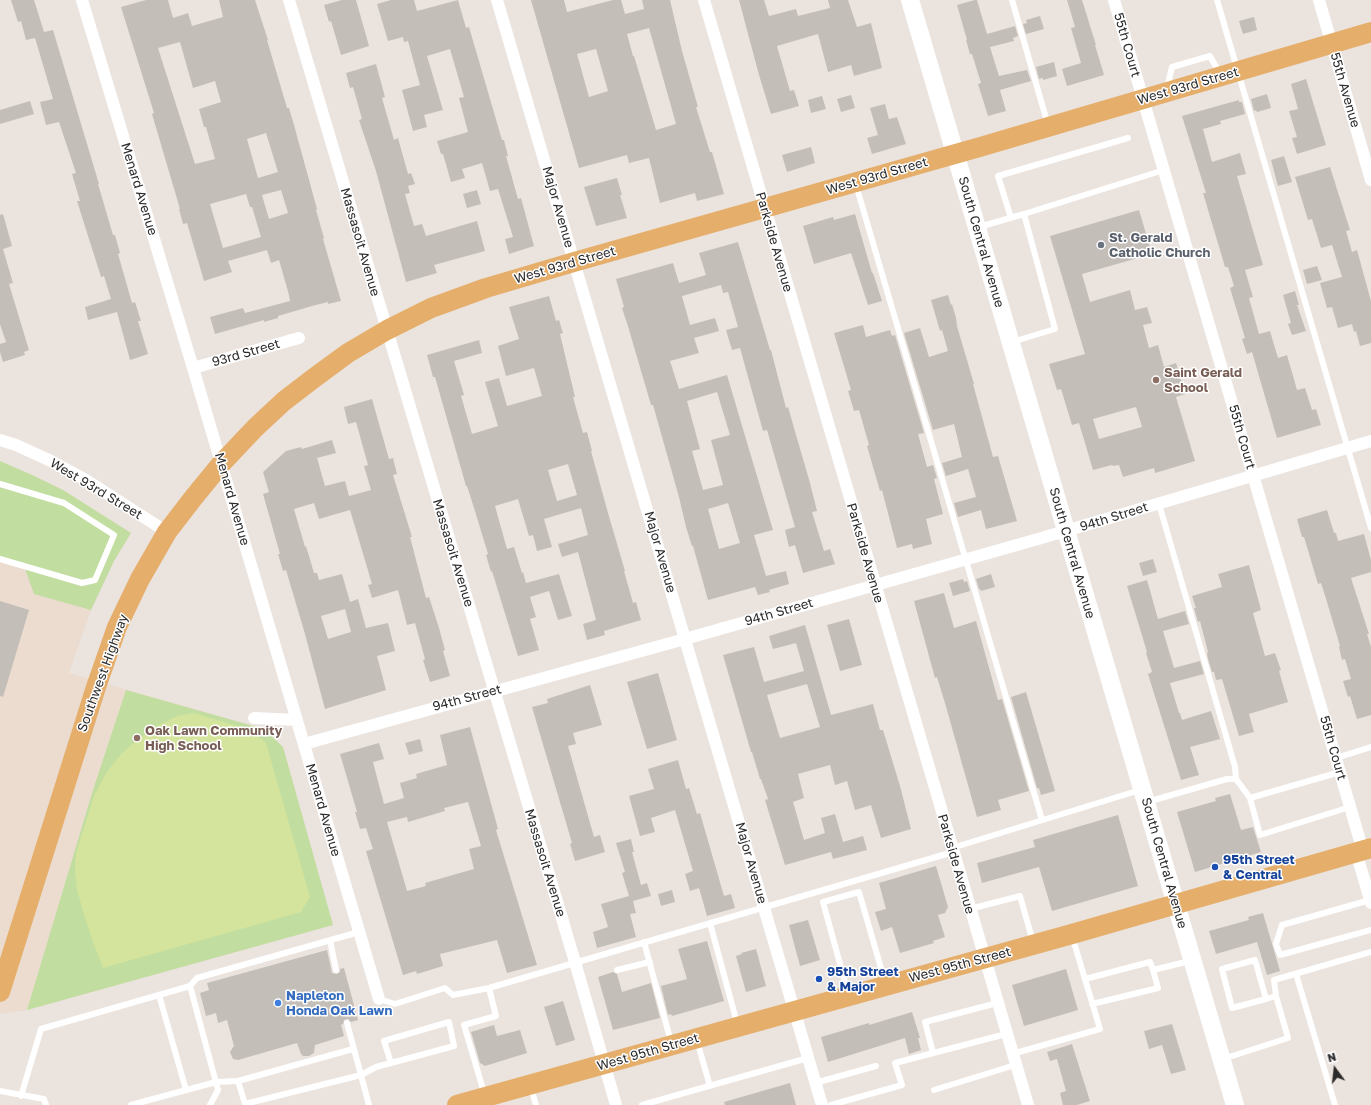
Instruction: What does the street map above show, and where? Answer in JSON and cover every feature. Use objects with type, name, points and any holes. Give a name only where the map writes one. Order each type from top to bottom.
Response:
[{"type":"main road","name":"West 93rd Street","points":[[386,330],[431,308],[486,288],[1049,127],[1371,32]]},
{"type":"main road","name":"Southwest Highway","points":[[0,992],[78,742],[117,627],[140,578],[167,532],[221,464],[255,428],[284,401],[314,378],[348,353],[386,330]]},
{"type":"main road","name":"West 95th Street","points":[[461,1104],[1034,945],[1363,850]]},
{"type":"street","name":"Menard Avenue","points":[[82,0],[193,368],[379,999]]},
{"type":"street","name":"Massasoit Avenue","points":[[289,0],[575,962],[616,1105]]},
{"type":"street","name":"Major Avenue","points":[[497,0],[822,1105]]},
{"type":"street","name":"Parkside Avenue","points":[[704,0],[969,909],[1028,1105]]},
{"type":"street","name":"South Central Avenue","points":[[910,0],[1234,1105]]},
{"type":"street","name":"55th Court","points":[[1114,0],[1363,850],[1371,901]]},
{"type":"street","name":"55th Avenue","points":[[1319,0],[1371,180]]},
{"type":"street","name":"93rd Street","points":[[193,368],[299,338]]},
{"type":"street","name":"West 93rd Street","points":[[0,440],[16,445],[51,461],[86,480],[167,532]]},
{"type":"street","name":"94th Street","points":[[304,744],[1066,532],[1371,441]]},
{"type":"street","points":[[254,718],[297,720]]},
{"type":"lane","points":[[1012,0],[1049,127]]},
{"type":"lane","points":[[1217,0],[1229,74],[1371,528]]},
{"type":"lane","points":[[1167,92],[1172,67],[1210,56],[1229,74]]},
{"type":"lane","points":[[1010,218],[998,176],[1128,138]]},
{"type":"lane","points":[[977,228],[1164,170]]},
{"type":"lane","points":[[855,182],[1042,820]]},
{"type":"lane","points":[[1010,342],[1055,329],[1024,214]]},
{"type":"lane","points":[[0,484],[64,503],[114,534],[95,580],[82,583],[0,559]]},
{"type":"lane","points":[[1159,504],[1235,767],[1236,779],[1250,798],[1260,834],[1350,807]]},
{"type":"lane","points":[[1336,758],[1371,747]]},
{"type":"lane","points":[[1250,798],[1340,772]]},
{"type":"lane","points":[[379,999],[395,1004],[446,988],[453,995],[489,988],[953,850],[1042,820],[1144,796],[1227,779],[1236,779]]},
{"type":"lane","points":[[849,996],[823,902],[859,892],[886,986]]},
{"type":"lane","points":[[969,909],[1020,896],[1034,945]]},
{"type":"lane","points":[[1371,901],[1282,925],[1276,944],[1280,955],[1371,930]]},
{"type":"lane","points":[[710,923],[738,1027]]},
{"type":"lane","points":[[21,1096],[41,1029],[190,986],[197,978],[359,932]]},
{"type":"lane","points":[[934,1090],[1014,1059],[1100,1029],[1072,934]]},
{"type":"lane","points":[[330,940],[336,970]]},
{"type":"lane","points":[[644,942],[672,1045]]},
{"type":"lane","points":[[1221,1059],[1288,1038],[1276,996],[1274,980],[1371,952]]},
{"type":"lane","points":[[1153,970],[1192,960]]},
{"type":"lane","points":[[1266,999],[1255,960],[1222,969],[1232,1008],[1266,999],[1276,996]]},
{"type":"lane","points":[[617,970],[650,962]]},
{"type":"lane","points":[[1085,979],[1150,962],[1158,988],[1092,1004]]},
{"type":"lane","points":[[1296,974],[1335,1105]]},
{"type":"lane","points":[[190,986],[218,1090],[210,1105]]},
{"type":"lane","points":[[485,1097],[464,1025],[496,1016],[489,988]]},
{"type":"lane","points":[[159,995],[186,1090]]},
{"type":"lane","points":[[933,1053],[925,1022],[997,1003]]},
{"type":"lane","points":[[238,1081],[243,1104],[361,1075],[376,1067],[391,1063],[454,1046],[449,1022],[384,1040],[391,1063]]},
{"type":"lane","points":[[347,1023],[369,1105]]},
{"type":"lane","points":[[831,1105],[902,1085],[895,1063],[1006,1034]]},
{"type":"lane","points":[[696,1038],[710,1086]]},
{"type":"lane","points":[[131,1105],[216,1082],[238,1081],[353,1049]]},
{"type":"lane","points":[[642,1105],[808,1058]]},
{"type":"lane","points":[[816,1083],[876,1066]]},
{"type":"lane","points":[[530,1084],[536,1105]]},
{"type":"lane","points":[[0,1091],[44,1099],[46,1105]]},
{"type":"shaded area","name":"Oak Lawn Community High School","points":[[0,461],[63,490],[131,533],[114,561],[91,610],[69,673],[264,729],[283,747],[333,925],[27,1010],[0,1014]]},
{"type":"green space","points":[[0,461],[63,490],[131,533],[114,561],[91,610],[34,594],[24,566],[0,562]]},
{"type":"green space","points":[[126,690],[264,729],[283,747],[333,925],[27,1010],[93,790]]},
{"type":"green space","points":[[194,713],[250,730],[266,743],[310,897],[301,912],[103,968],[92,939],[77,890],[75,869],[76,853],[94,796],[106,773],[121,754],[137,740],[157,726],[177,716]]},
{"type":"building","points":[[11,0],[34,0],[44,32],[53,30],[113,235],[115,235],[120,253],[118,254],[132,303],[135,302],[141,321],[138,321],[148,354],[130,360],[117,312],[88,320],[85,307],[111,299],[104,276],[101,277],[77,201],[80,201],[72,174],[76,173],[59,122],[46,125],[40,102],[53,99],[35,38],[26,40],[21,21],[18,22]]},
{"type":"building","points":[[146,0],[168,0],[173,18],[188,13],[192,26],[223,17],[219,0],[255,0],[287,108],[289,108],[294,125],[317,209],[323,239],[341,301],[328,304],[328,302],[312,306],[278,316],[278,318],[264,322],[264,320],[215,334],[210,317],[243,308],[245,313],[290,301],[279,260],[271,263],[267,250],[228,261],[232,272],[204,281],[187,223],[183,224],[152,114],[154,113],[121,7]],"holes":[[[180,42],[193,88],[215,81],[221,102],[199,109],[215,159],[195,164],[158,48]],[[266,133],[278,172],[258,178],[247,139]],[[281,190],[288,213],[269,219],[262,195]],[[246,194],[250,207],[252,207],[261,237],[223,248],[210,204]]]},
{"type":"building","points":[[342,0],[356,0],[369,46],[341,55],[331,21],[329,22],[324,5]]},
{"type":"building","points":[[391,0],[414,0],[417,11],[458,0],[466,28],[469,27],[502,140],[504,140],[508,156],[506,156],[518,199],[521,198],[534,246],[509,254],[505,239],[513,237],[498,189],[490,191],[482,163],[462,169],[465,178],[451,182],[443,154],[441,154],[437,141],[468,132],[459,98],[464,97],[450,49],[427,56],[443,110],[424,115],[427,127],[413,131],[402,90],[420,85],[408,41],[404,42],[403,37],[388,41],[377,4]]},
{"type":"building","points":[[531,0],[564,0],[567,12],[613,0],[621,0],[625,14],[644,9],[642,0],[670,0],[682,51],[698,107],[696,107],[710,152],[712,152],[724,194],[697,201],[695,193],[660,203],[649,158],[629,163],[627,155],[579,168]],"holes":[[[649,28],[676,124],[656,130],[627,34]],[[596,49],[608,91],[589,97],[577,54]]]},
{"type":"building","points":[[739,0],[764,0],[769,16],[796,9],[798,16],[830,8],[828,0],[848,0],[857,27],[871,23],[882,68],[854,76],[851,65],[828,72],[818,34],[777,46],[790,91],[794,90],[799,106],[771,114]]},
{"type":"building","points":[[977,0],[987,34],[1015,26],[1018,36],[1013,38],[1014,41],[990,47],[999,76],[1027,70],[1031,81],[1000,90],[1006,111],[988,116],[978,84],[981,83],[972,54],[970,54],[957,5]]},
{"type":"building","points":[[1067,0],[1082,0],[1104,75],[1067,86],[1062,69],[1081,63],[1071,28],[1075,27]]},
{"type":"building","points":[[1040,16],[1044,29],[1026,34],[1023,24],[1027,23],[1026,20]]},
{"type":"building","points":[[1254,17],[1257,30],[1243,34],[1239,21]]},
{"type":"building","points":[[1054,62],[1057,76],[1043,80],[1043,78],[1039,79],[1036,67]]},
{"type":"building","points":[[376,64],[385,97],[382,98],[394,140],[398,138],[408,174],[411,173],[415,184],[408,186],[410,193],[405,194],[414,226],[422,224],[426,236],[477,221],[485,251],[434,265],[437,273],[406,282],[376,171],[359,120],[362,119],[353,87],[350,88],[346,73]]},
{"type":"building","points":[[1306,79],[1326,145],[1297,154],[1292,138],[1297,137],[1289,111],[1298,109],[1291,84]]},
{"type":"building","points":[[1267,94],[1271,108],[1257,112],[1256,110],[1254,111],[1251,99]]},
{"type":"building","points":[[851,95],[855,108],[841,112],[837,99]]},
{"type":"building","points":[[822,96],[826,109],[811,113],[808,100]]},
{"type":"building","points":[[1239,100],[1239,102],[1242,102],[1245,114],[1220,121],[1221,124],[1203,129],[1212,162],[1240,153],[1246,174],[1237,176],[1263,265],[1245,270],[1253,297],[1249,298],[1259,334],[1270,331],[1278,358],[1287,355],[1297,390],[1305,388],[1312,410],[1316,409],[1321,425],[1277,438],[1252,352],[1247,354],[1242,339],[1245,338],[1230,288],[1234,286],[1228,267],[1225,267],[1203,193],[1206,193],[1182,116]]},
{"type":"building","points":[[30,101],[34,114],[0,124],[0,110]]},
{"type":"building","points":[[885,104],[889,119],[897,117],[906,144],[872,154],[867,138],[878,135],[870,108]]},
{"type":"building","points":[[811,147],[815,163],[787,172],[782,155]]},
{"type":"building","points":[[1284,156],[1292,182],[1278,186],[1271,160]]},
{"type":"building","points":[[1330,167],[1350,230],[1346,231],[1352,252],[1357,250],[1371,301],[1371,343],[1360,346],[1356,331],[1354,332],[1352,324],[1338,328],[1332,307],[1327,308],[1320,283],[1342,277],[1332,245],[1321,248],[1312,219],[1308,220],[1295,177]]},
{"type":"building","points":[[617,178],[622,195],[620,195],[627,218],[596,226],[584,187]]},
{"type":"building","points":[[477,190],[481,204],[467,208],[463,194]]},
{"type":"building","points":[[1139,210],[1152,254],[1082,274],[1090,302],[1130,290],[1135,310],[1147,307],[1152,323],[1143,325],[1149,348],[1158,345],[1164,367],[1176,363],[1185,394],[1176,397],[1195,461],[1155,473],[1154,468],[1123,477],[1119,465],[1112,465],[1093,470],[1079,423],[1072,425],[1061,389],[1057,390],[1049,364],[1085,354],[1050,236]],"holes":[[[1136,407],[1142,427],[1099,439],[1093,419]]]},
{"type":"building","points":[[3,214],[12,246],[3,249],[13,283],[9,284],[29,350],[24,352],[25,355],[3,362],[0,352],[0,344],[6,342],[0,324],[0,215]]},
{"type":"building","points":[[855,214],[872,273],[882,301],[868,305],[851,253],[814,264],[803,226],[833,217],[834,220]]},
{"type":"building","points":[[738,242],[771,350],[786,408],[788,407],[810,483],[817,511],[812,512],[824,551],[830,549],[835,564],[803,573],[795,545],[789,547],[785,530],[795,527],[767,430],[763,431],[740,348],[732,350],[726,330],[738,327],[728,292],[723,293],[721,285],[682,296],[690,325],[715,318],[719,331],[694,338],[699,353],[670,361],[679,389],[727,375],[773,530],[754,535],[766,576],[786,571],[789,584],[758,595],[755,587],[708,600],[693,546],[686,527],[653,405],[651,405],[622,308],[624,307],[616,279],[673,263],[679,283],[706,275],[699,253]],"holes":[[[717,392],[730,435],[711,440],[723,485],[703,490],[692,451],[700,449],[687,401]],[[728,503],[740,543],[719,549],[708,509]]]},
{"type":"building","points":[[1317,266],[1322,280],[1307,284],[1303,270]]},
{"type":"building","points":[[1295,291],[1299,305],[1297,305],[1306,331],[1292,335],[1288,324],[1291,323],[1283,295]]},
{"type":"building","points":[[948,295],[956,318],[993,457],[998,456],[1017,521],[986,529],[981,510],[958,517],[954,503],[976,497],[968,469],[946,476],[942,463],[962,457],[954,424],[933,430],[904,333],[920,328],[929,357],[948,351],[942,330],[940,331],[931,300]]},
{"type":"building","points":[[549,296],[556,321],[559,320],[563,333],[560,334],[575,397],[573,397],[583,433],[587,432],[633,603],[636,602],[641,620],[604,631],[605,635],[587,640],[583,624],[596,620],[578,552],[562,557],[558,544],[588,535],[581,508],[544,519],[552,547],[537,551],[533,535],[529,536],[518,499],[495,506],[507,549],[514,547],[526,583],[559,574],[572,616],[558,620],[549,591],[530,597],[536,617],[530,619],[539,650],[518,656],[492,571],[491,572],[486,555],[488,554],[466,486],[435,377],[433,377],[427,355],[479,340],[482,353],[454,361],[464,395],[461,396],[472,434],[498,426],[485,382],[499,378],[507,406],[542,396],[534,368],[506,376],[498,346],[519,339],[509,307]],"holes":[[[568,464],[577,495],[557,501],[548,470]]]},
{"type":"building","points":[[863,325],[866,337],[890,330],[892,336],[895,335],[924,433],[918,434],[927,467],[933,465],[937,478],[934,479],[943,514],[926,519],[932,544],[913,549],[912,544],[897,548],[882,490],[880,491],[867,446],[869,445],[859,410],[854,411],[848,391],[851,390],[834,333]]},
{"type":"building","points":[[372,399],[389,459],[393,458],[397,474],[393,475],[412,537],[410,537],[426,598],[429,597],[439,628],[445,650],[443,651],[450,676],[430,682],[423,660],[425,659],[415,623],[407,625],[398,590],[372,598],[368,585],[372,584],[350,510],[319,519],[314,503],[294,509],[314,573],[317,573],[319,580],[342,574],[350,602],[358,599],[366,628],[388,623],[395,651],[377,656],[386,690],[325,709],[286,570],[283,571],[278,554],[280,554],[263,494],[269,492],[263,472],[286,451],[301,447],[302,449],[332,440],[336,453],[317,458],[325,486],[345,481],[349,496],[371,490],[364,466],[368,465],[356,422],[348,424],[344,407]],"holes":[[[345,609],[351,632],[328,639],[321,616]]]},
{"type":"building","points":[[1327,510],[1338,541],[1364,534],[1371,560],[1371,572],[1351,578],[1369,634],[1367,634],[1371,647],[1371,715],[1357,719],[1350,696],[1348,697],[1343,681],[1351,679],[1345,659],[1342,660],[1340,646],[1321,583],[1318,584],[1297,519]]},
{"type":"building","points":[[1153,559],[1157,572],[1143,576],[1139,563]]},
{"type":"building","points":[[1249,565],[1261,610],[1253,613],[1265,656],[1275,653],[1281,670],[1279,671],[1288,702],[1249,714],[1254,732],[1239,736],[1222,679],[1216,680],[1214,672],[1212,672],[1200,621],[1198,622],[1192,596],[1222,587],[1218,574]]},
{"type":"building","points":[[991,574],[995,587],[981,591],[976,579]]},
{"type":"building","points":[[963,579],[964,582],[967,581],[970,591],[953,596],[949,583]]},
{"type":"building","points":[[1147,580],[1158,619],[1185,611],[1189,624],[1163,631],[1174,668],[1200,661],[1204,674],[1170,683],[1182,720],[1211,711],[1220,739],[1190,747],[1199,775],[1181,780],[1148,674],[1152,672],[1127,586]]},
{"type":"building","points":[[944,593],[954,628],[976,621],[998,700],[1002,699],[1029,791],[998,800],[1001,810],[977,817],[945,703],[937,677],[935,678],[914,601]]},
{"type":"building","points":[[0,601],[29,610],[3,697],[0,696]]},
{"type":"building","points":[[849,619],[862,665],[840,671],[827,625]]},
{"type":"building","points":[[805,625],[831,715],[873,704],[880,730],[883,730],[911,829],[881,838],[871,805],[855,810],[847,781],[835,785],[830,765],[798,774],[804,798],[793,802],[804,840],[825,833],[821,818],[835,814],[843,842],[863,836],[867,850],[833,859],[831,852],[785,865],[765,800],[768,799],[751,752],[723,655],[754,647],[764,682],[804,671],[796,643],[773,649],[769,636]],"holes":[[[807,684],[820,727],[780,738],[767,695]]]},
{"type":"building","points":[[658,673],[677,740],[647,749],[627,682]]},
{"type":"building","points":[[590,685],[602,725],[573,733],[576,744],[568,746],[594,837],[600,835],[605,852],[575,861],[570,844],[572,843],[532,707],[548,703],[547,699]]},
{"type":"building","points":[[1026,692],[1055,791],[1041,795],[1039,788],[1037,788],[1011,697]]},
{"type":"building","points":[[470,727],[498,829],[496,830],[537,965],[507,973],[497,940],[440,954],[443,966],[417,974],[416,971],[403,975],[366,851],[373,849],[366,828],[360,829],[355,812],[357,812],[340,754],[379,743],[384,759],[373,762],[384,804],[404,798],[400,783],[417,778],[416,774],[447,765],[440,735]],"holes":[[[468,802],[481,846],[469,849],[474,869],[425,883],[426,886],[407,891],[387,822],[407,817],[408,822],[445,811],[444,808]]]},
{"type":"building","points":[[420,739],[423,751],[409,755],[405,743]]},
{"type":"building","points":[[678,760],[686,789],[689,788],[697,814],[700,813],[724,896],[731,894],[735,908],[707,916],[699,888],[690,891],[685,874],[693,871],[675,810],[651,818],[655,832],[640,836],[629,796],[654,789],[648,769]]},
{"type":"building","points":[[1230,794],[1241,830],[1253,827],[1261,852],[1195,872],[1177,812],[1216,801],[1215,798]]},
{"type":"building","points":[[1118,815],[1138,886],[1052,911],[1039,867],[982,883],[977,863],[1035,847],[1033,840]]},
{"type":"building","points":[[631,839],[634,852],[632,852],[641,885],[647,883],[651,896],[633,901],[636,913],[630,914],[636,937],[597,948],[593,932],[608,927],[601,904],[629,896],[622,873],[625,872],[616,843]]},
{"type":"building","points":[[936,866],[948,907],[945,913],[938,915],[945,937],[933,941],[934,943],[900,953],[892,927],[881,931],[875,912],[886,909],[879,883]]},
{"type":"building","points":[[672,890],[675,902],[661,906],[658,894]]},
{"type":"building","points":[[1263,913],[1280,971],[1267,975],[1257,942],[1216,954],[1209,931],[1249,920],[1248,917]]},
{"type":"building","points":[[808,920],[820,960],[800,966],[789,925]]},
{"type":"building","points":[[707,941],[724,1001],[672,1016],[671,1014],[668,1015],[661,986],[687,979],[678,949]]},
{"type":"building","points":[[756,949],[766,986],[746,992],[736,956]]},
{"type":"building","name":"Napleton Honda Oak Lawn","points":[[327,950],[332,973],[337,974],[340,972],[340,969],[344,968],[358,1020],[351,1022],[348,1019],[344,1020],[343,1024],[341,1025],[344,1036],[315,1045],[314,1053],[309,1056],[303,1056],[301,1054],[297,1043],[238,1060],[233,1059],[230,1052],[234,1046],[227,1020],[218,1023],[216,1013],[206,1016],[200,993],[209,990],[207,983]]},
{"type":"building","points":[[1066,969],[1078,1010],[1024,1026],[1012,985]]},
{"type":"building","points":[[613,972],[617,974],[622,992],[651,983],[660,1018],[613,1030],[598,977]]},
{"type":"building","points":[[563,1001],[575,1040],[556,1046],[544,1007]]},
{"type":"building","points":[[912,1012],[920,1038],[918,1038],[921,1050],[909,1054],[905,1038],[828,1062],[821,1037]]},
{"type":"building","points":[[1172,1024],[1186,1070],[1171,1074],[1162,1045],[1149,1049],[1144,1031]]},
{"type":"building","points":[[494,1025],[497,1036],[520,1030],[527,1053],[485,1066],[480,1063],[471,1032]]},
{"type":"building","points":[[1072,1044],[1090,1101],[1077,1105],[1063,1105],[1060,1093],[1066,1091],[1057,1059],[1050,1061],[1047,1052]]},
{"type":"building","points":[[790,1083],[796,1105],[725,1105],[724,1102]]},
{"type":"place","name":"St. Gerald Catholic Church","points":[[1101,245]]},
{"type":"place","name":"Saint Gerald School","points":[[1156,380]]},
{"type":"place","name":"Oak Lawn Community High School","points":[[137,738]]},
{"type":"place","name":"95th Street & Central","points":[[1215,867]]},
{"type":"place","name":"95th Street & Major","points":[[819,979]]},
{"type":"place","name":"Napleton Honda Oak Lawn","points":[[278,1003]]}]
